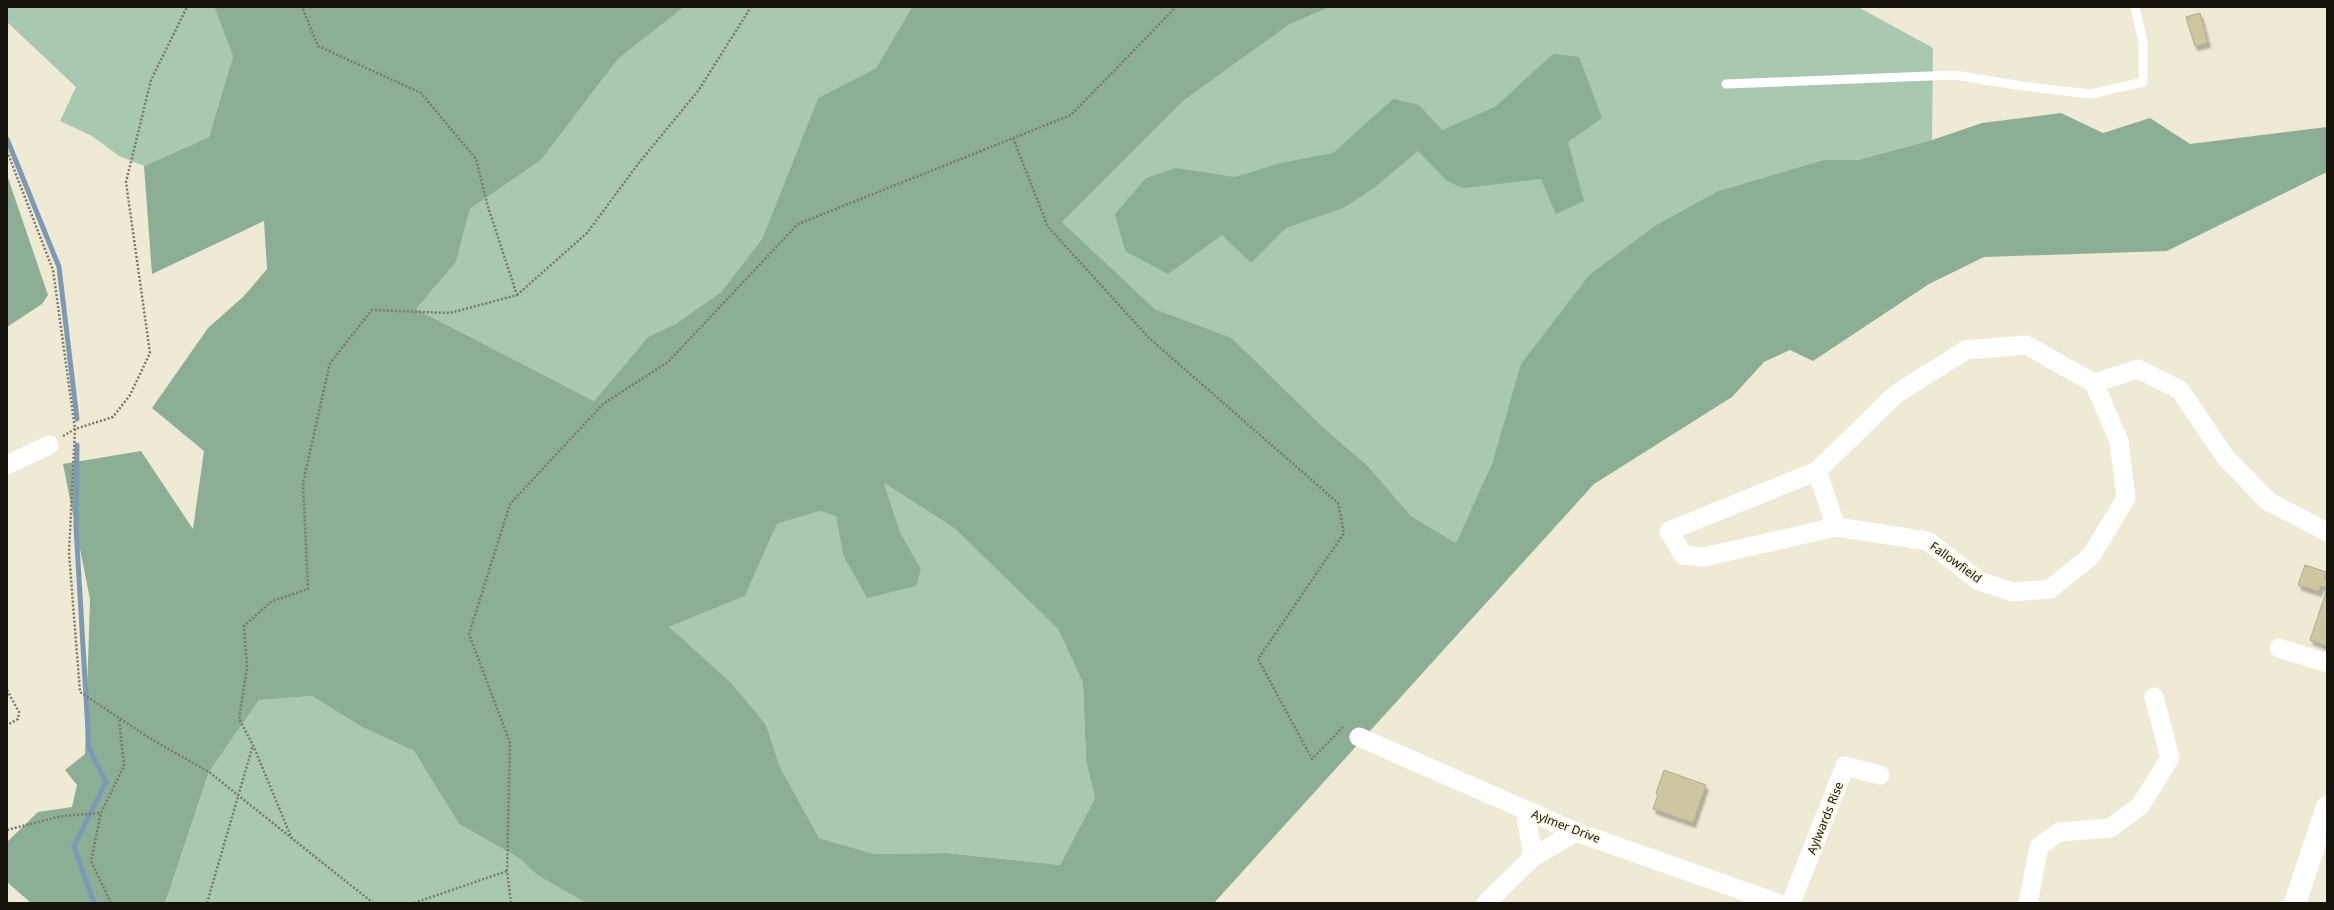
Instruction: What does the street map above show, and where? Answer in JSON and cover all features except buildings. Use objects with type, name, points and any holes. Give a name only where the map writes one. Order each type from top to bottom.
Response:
[{"type":"main road","points":[[2295,903],[2327,807]]},
{"type":"street","name":"Fallowfield","points":[[2026,345],[2094,383],[2119,441],[2126,498],[2091,556],[2050,589],[2013,592],[1979,581],[1928,542],[1836,527],[1704,557],[1683,555],[1669,531],[1817,471],[1896,394],[1966,350],[2026,345]]},
{"type":"street","points":[[2094,383],[2138,369],[2180,390],[2226,458],[2268,501],[2327,532]]},
{"type":"street","points":[[7,465],[49,445]]},
{"type":"street","points":[[1817,471],[1836,527]]},
{"type":"street","points":[[2279,648],[2327,663]]},
{"type":"street","points":[[2028,903],[2039,847],[2059,832],[2110,828],[2140,806],[2170,758],[2154,696]]},
{"type":"street","name":"Aylmer Drive","points":[[1359,737],[1576,832],[1778,903]]},
{"type":"street","name":"Aylwards Rise","points":[[1791,903],[1845,766],[1880,775]]},
{"type":"street","points":[[1525,810],[1533,856]]},
{"type":"street","points":[[1486,903],[1533,856],[1576,832]]},
{"type":"lane","points":[[1726,84],[1955,75],[2022,86],[2091,94],[2143,82],[2143,42],[2135,7]]},
{"type":"path","points":[[49,445],[75,429],[114,418],[130,395],[150,353],[126,182],[150,80],[187,7]]},
{"type":"path","points":[[302,7],[318,46],[421,93],[476,159],[488,207],[517,295]]},
{"type":"path","points":[[292,839],[253,745],[240,719],[247,667],[244,626],[272,601],[308,589],[303,483],[330,363],[372,310],[450,313],[517,295],[588,233],[638,164],[698,91],[751,7]]},
{"type":"path","points":[[511,903],[508,871],[510,743],[469,634],[510,504],[603,404],[668,362],[798,224],[1071,115],[1176,7]]},
{"type":"path","points":[[1013,138],[1048,227],[1149,338],[1338,503],[1344,533],[1258,659],[1312,760],[1344,726]]},
{"type":"path","points":[[7,151],[53,270],[75,429],[69,553],[80,692],[118,718],[209,772],[373,903]]},
{"type":"path","points":[[7,690],[19,712],[18,719],[7,725]]},
{"type":"path","points":[[112,903],[91,861],[101,813],[124,766],[118,718]]},
{"type":"path","points":[[207,903],[253,745]]},
{"type":"path","points":[[7,830],[62,816],[101,813]]},
{"type":"path","points":[[414,903],[508,871]]},
{"type":"green space","points":[[7,7],[214,7],[233,56],[209,137],[144,166],[119,156],[92,136],[60,121],[76,87],[7,22]]},
{"type":"green space","points":[[214,7],[684,7],[618,59],[541,160],[470,209],[456,262],[416,309],[594,401],[648,337],[677,323],[721,292],[762,239],[818,98],[876,68],[912,7],[1330,7],[1290,24],[1183,101],[1062,222],[1155,309],[1232,338],[1325,429],[1367,465],[1411,516],[1456,543],[1493,461],[1521,364],[1590,274],[1656,225],[1718,191],[1823,160],[1858,160],[1932,140],[1982,123],[2061,113],[2103,133],[2150,118],[2190,144],[2327,127],[2327,172],[2167,251],[1984,257],[1929,284],[1813,361],[1790,350],[1764,362],[1732,397],[1594,484],[1214,903],[586,903],[537,875],[519,858],[459,824],[414,751],[360,726],[312,696],[259,700],[209,772],[165,903],[31,903],[7,882],[7,842],[38,812],[72,807],[77,785],[65,770],[85,754],[90,599],[63,464],[141,451],[193,529],[204,451],[152,408],[208,328],[244,296],[267,269],[264,221],[152,274],[144,166],[209,137],[233,56]],"holes":[[[884,483],[954,528],[1058,629],[1083,683],[1086,761],[1095,798],[1060,865],[946,853],[874,854],[819,838],[780,767],[766,724],[730,682],[669,627],[745,596],[777,524],[820,511],[836,516],[843,555],[867,598],[916,586],[921,569],[900,532]]]},
{"type":"green space","points":[[684,7],[912,7],[876,68],[818,98],[762,239],[721,292],[677,323],[648,337],[594,401],[416,309],[456,262],[470,209],[541,160],[618,59]]},
{"type":"green space","points":[[1330,7],[1858,7],[1933,48],[1932,140],[1858,160],[1823,160],[1718,191],[1656,225],[1590,274],[1493,461],[1456,543],[1411,516],[1367,465],[1325,429],[1232,338],[1155,309],[1062,222],[1183,101],[1290,24]]},
{"type":"green space","points":[[1553,54],[1579,57],[1602,118],[1568,142],[1584,201],[1556,214],[1541,179],[1463,188],[1447,181],[1418,151],[1374,188],[1343,208],[1286,228],[1251,263],[1222,235],[1168,274],[1125,251],[1115,214],[1146,178],[1176,168],[1235,177],[1281,163],[1333,153],[1393,99],[1419,105],[1442,130],[1495,107]]},
{"type":"green space","points":[[7,175],[48,295],[42,304],[7,327]]},
{"type":"green space","points":[[884,483],[954,528],[1058,629],[1083,683],[1086,761],[1095,798],[1060,865],[946,853],[874,854],[819,838],[780,767],[766,723],[669,627],[745,596],[777,524],[820,511],[836,515],[843,555],[921,569],[900,532]]},
{"type":"green space","points":[[312,696],[360,726],[414,751],[459,824],[519,858],[537,875],[586,903],[165,903],[209,772],[259,700]]},
{"type":"waterway","points":[[7,139],[59,267],[77,419]]},
{"type":"waterway","points":[[77,445],[76,527],[89,748],[106,782],[74,846],[94,903]]}]
